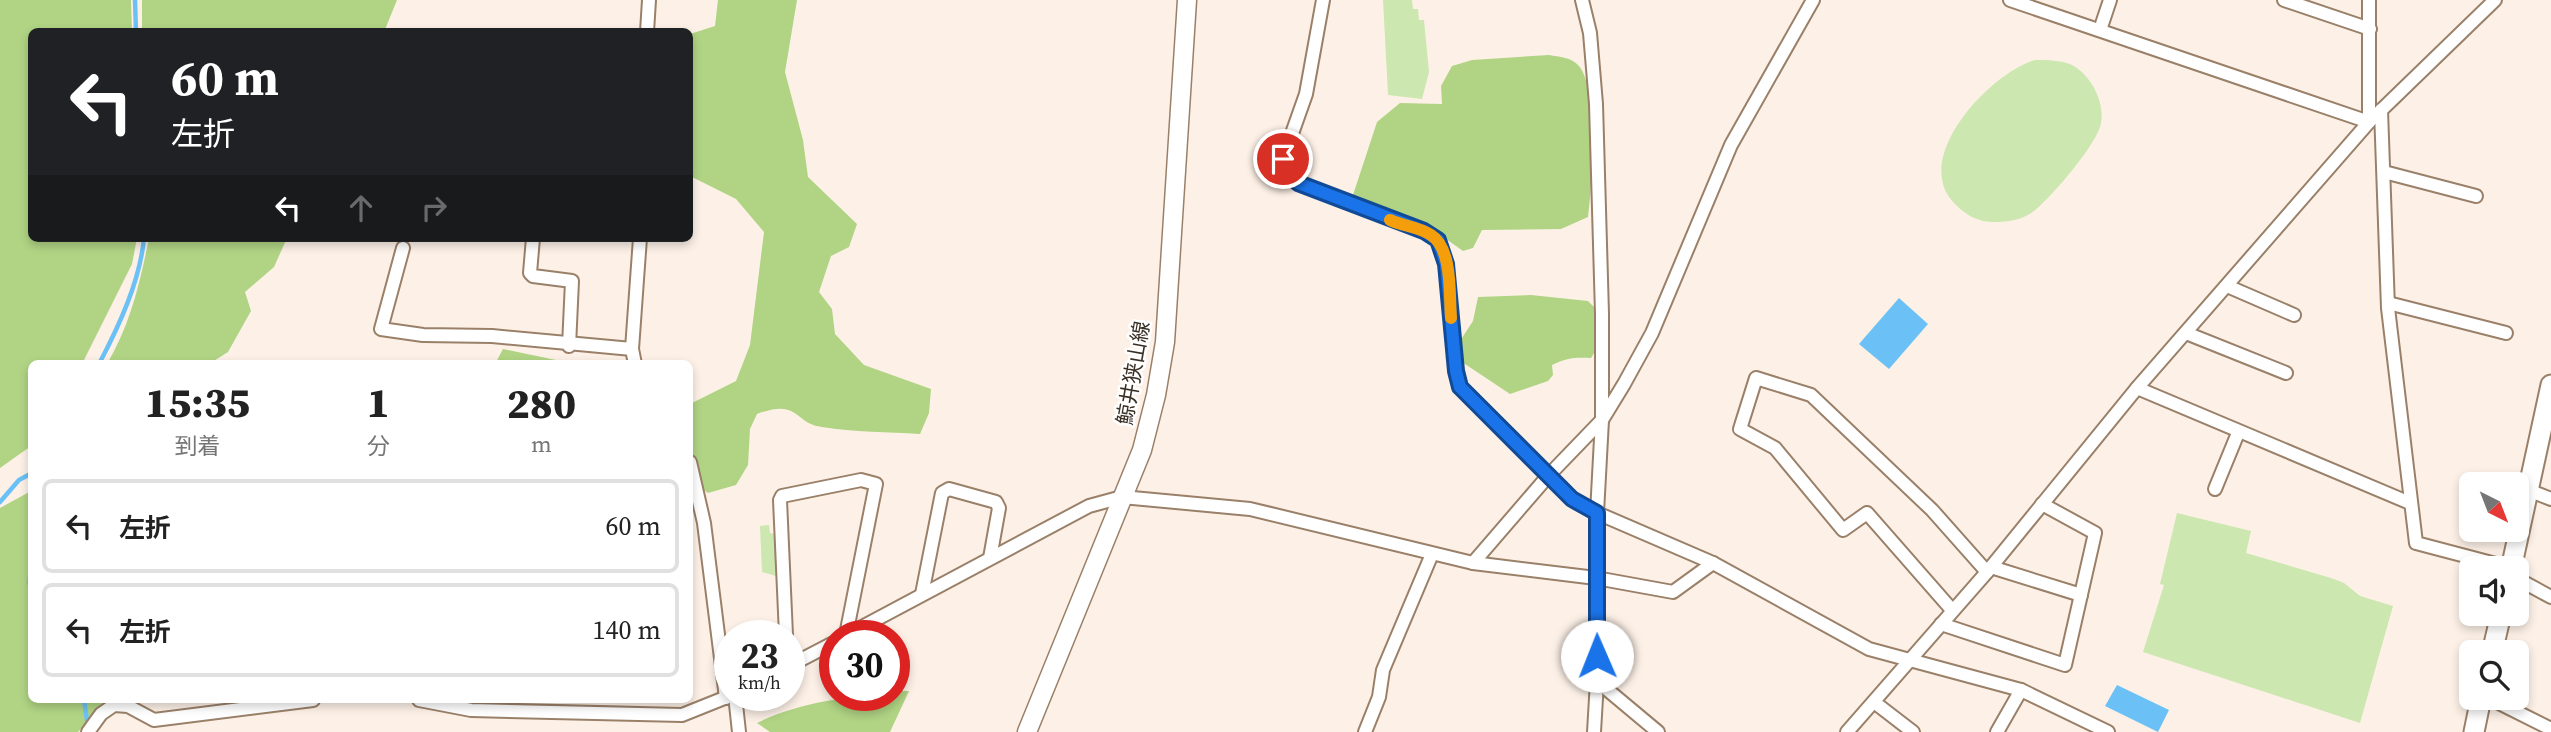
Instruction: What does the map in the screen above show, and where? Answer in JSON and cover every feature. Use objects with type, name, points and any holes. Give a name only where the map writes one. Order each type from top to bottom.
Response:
[{"type":"main road","name":"鯨井狭山線","points":[[1027,732],[1142,450],[1156,395],[1165,342],[1186,0]]},
{"type":"main road","points":[[2529,485],[2551,384]]},
{"type":"main road","points":[[2474,732],[2479,710]]},
{"type":"street","points":[[647,28],[649,0]]},
{"type":"street","points":[[1323,0],[1306,94],[1283,159],[1287,171],[1298,183],[1424,231],[1438,240],[1446,264],[1456,371],[1460,387],[1572,499],[1597,513],[1713,564],[1869,649],[2021,690],[2108,732]]},
{"type":"street","points":[[1582,0],[1590,33],[1596,104],[1602,420],[1597,513],[1597,681],[1594,732]]},
{"type":"street","points":[[1473,563],[1548,476],[1602,420],[1652,333],[1731,145],[1813,0]]},
{"type":"street","points":[[2010,0],[2370,122]]},
{"type":"street","points":[[2100,30],[2110,0]]},
{"type":"street","points":[[2284,0],[2370,29]]},
{"type":"street","points":[[2369,0],[2370,122]]},
{"type":"street","points":[[1854,730],[1874,702],[1989,570],[2137,388],[2370,122],[2488,2]]},
{"type":"street","points":[[2381,110],[2388,303],[2416,542],[2467,556]]},
{"type":"street","points":[[2384,172],[2476,196]]},
{"type":"street","points":[[533,242],[530,273],[533,276],[572,281],[569,345]]},
{"type":"street","points":[[634,360],[632,349],[640,242]]},
{"type":"street","points":[[402,248],[381,329],[423,335],[492,336],[632,349]]},
{"type":"street","points":[[2227,286],[2294,315]]},
{"type":"street","points":[[2388,303],[2506,333]]},
{"type":"street","points":[[2186,333],[2286,373]]},
{"type":"street","points":[[1952,610],[1867,513],[1843,530],[1775,447],[1740,429],[1756,378],[1811,395],[1932,510],[1989,570],[2081,596]]},
{"type":"street","points":[[2137,388],[2238,433],[2410,503]]},
{"type":"street","points":[[2214,489],[2238,433]]},
{"type":"street","points":[[693,475],[704,523],[719,620]]},
{"type":"street","points":[[785,620],[780,500],[782,496],[860,480],[876,484],[850,620]]},
{"type":"street","points":[[922,594],[942,493],[949,489],[996,502],[999,508],[990,558]]},
{"type":"street","points":[[2529,490],[2551,499]]},
{"type":"street","points":[[874,620],[1089,506],[1122,497],[1250,509],[1302,519],[1473,563],[1596,578],[1673,592],[1713,564]]},
{"type":"street","points":[[1941,624],[2065,666],[2095,533],[2042,504]]},
{"type":"street","points":[[1365,732],[1379,697],[1383,670],[1432,554]]},
{"type":"street","points":[[2529,585],[2551,597]]},
{"type":"street","points":[[1597,681],[1658,732]]},
{"type":"street","points":[[1997,732],[2021,690]]},
{"type":"street","points":[[1874,702],[1913,732]]},
{"type":"street","points":[[88,732],[101,714],[114,705],[128,706],[154,720],[289,703]]},
{"type":"street","points":[[435,703],[471,710],[682,715],[714,703]]},
{"type":"street","points":[[2513,710],[2551,729]]},
{"type":"street","points":[[734,711],[739,732]]},
{"type":"green space","points":[[0,0],[131,0],[132,28],[28,28],[28,242],[136,242],[132,264],[84,360],[28,360],[28,448],[0,468]]},
{"type":"green space","points":[[142,0],[397,0],[386,28],[142,28]]},
{"type":"green space","points":[[718,0],[797,0],[785,72],[803,140],[808,177],[857,224],[849,247],[831,256],[819,292],[832,309],[835,334],[864,365],[931,389],[929,413],[920,434],[822,427],[813,425],[789,410],[781,409],[757,414],[750,429],[748,465],[736,485],[708,493],[693,482],[693,402],[736,381],[750,345],[764,232],[736,199],[693,178],[693,33],[715,26]]},
{"type":"green space","points":[[1383,0],[1412,0],[1413,9],[1418,9],[1419,20],[1424,20],[1429,72],[1422,99],[1388,95]]},
{"type":"green space","points":[[1549,55],[1572,61],[1579,66],[1585,78],[1592,116],[1588,217],[1561,229],[1482,230],[1473,248],[1463,251],[1435,231],[1352,198],[1377,122],[1400,103],[1442,104],[1441,86],[1452,66],[1472,60]]},
{"type":"green space","points":[[2035,60],[2068,63],[2085,75],[2091,82],[2101,106],[2098,132],[2073,170],[2034,211],[2025,217],[2009,221],[1978,220],[1956,205],[1944,186],[1942,165],[1948,143],[1961,120],[1978,100],[1997,82]]},
{"type":"green space","points":[[148,242],[285,242],[274,267],[245,292],[251,311],[228,352],[215,360],[109,360],[122,334]]},
{"type":"green space","points":[[1531,295],[1588,301],[1595,308],[1596,350],[1591,358],[1571,358],[1552,365],[1553,375],[1548,381],[1510,394],[1459,360],[1458,344],[1473,321],[1478,297]]},
{"type":"green space","points":[[503,349],[556,360],[497,360]]},
{"type":"green space","points":[[28,493],[28,703],[104,703],[78,732],[0,732],[0,508]]},
{"type":"green space","points":[[2177,513],[2251,531],[2246,553],[2331,578],[2344,583],[2360,596],[2393,606],[2360,723],[2143,652],[2164,585],[2160,584]]},
{"type":"green space","points":[[769,525],[770,533],[775,534],[776,576],[762,572],[760,526]]},
{"type":"green space","points":[[819,703],[819,711],[900,711],[890,732],[770,732],[757,723],[786,711],[805,711],[806,705]]},
{"type":"water","points":[[1899,298],[1928,324],[1889,369],[1859,344]]},
{"type":"water","points":[[2117,685],[2169,710],[2158,732],[2105,706]]},
{"type":"waterway","points":[[135,0],[136,28]]},
{"type":"waterway","points":[[101,360],[133,287],[144,242]]},
{"type":"waterway","points":[[0,502],[19,480],[28,475]]},
{"type":"waterway","points":[[84,703],[88,727]]},
{"type":"slow traffic","points":[[1390,220],[1424,231],[1438,240],[1446,264],[1451,318]]},
{"type":"route","points":[[1283,159],[1287,171],[1298,183],[1396,223],[1424,231],[1438,240],[1446,264],[1456,371],[1460,387],[1572,499],[1597,513],[1597,656]]}]
